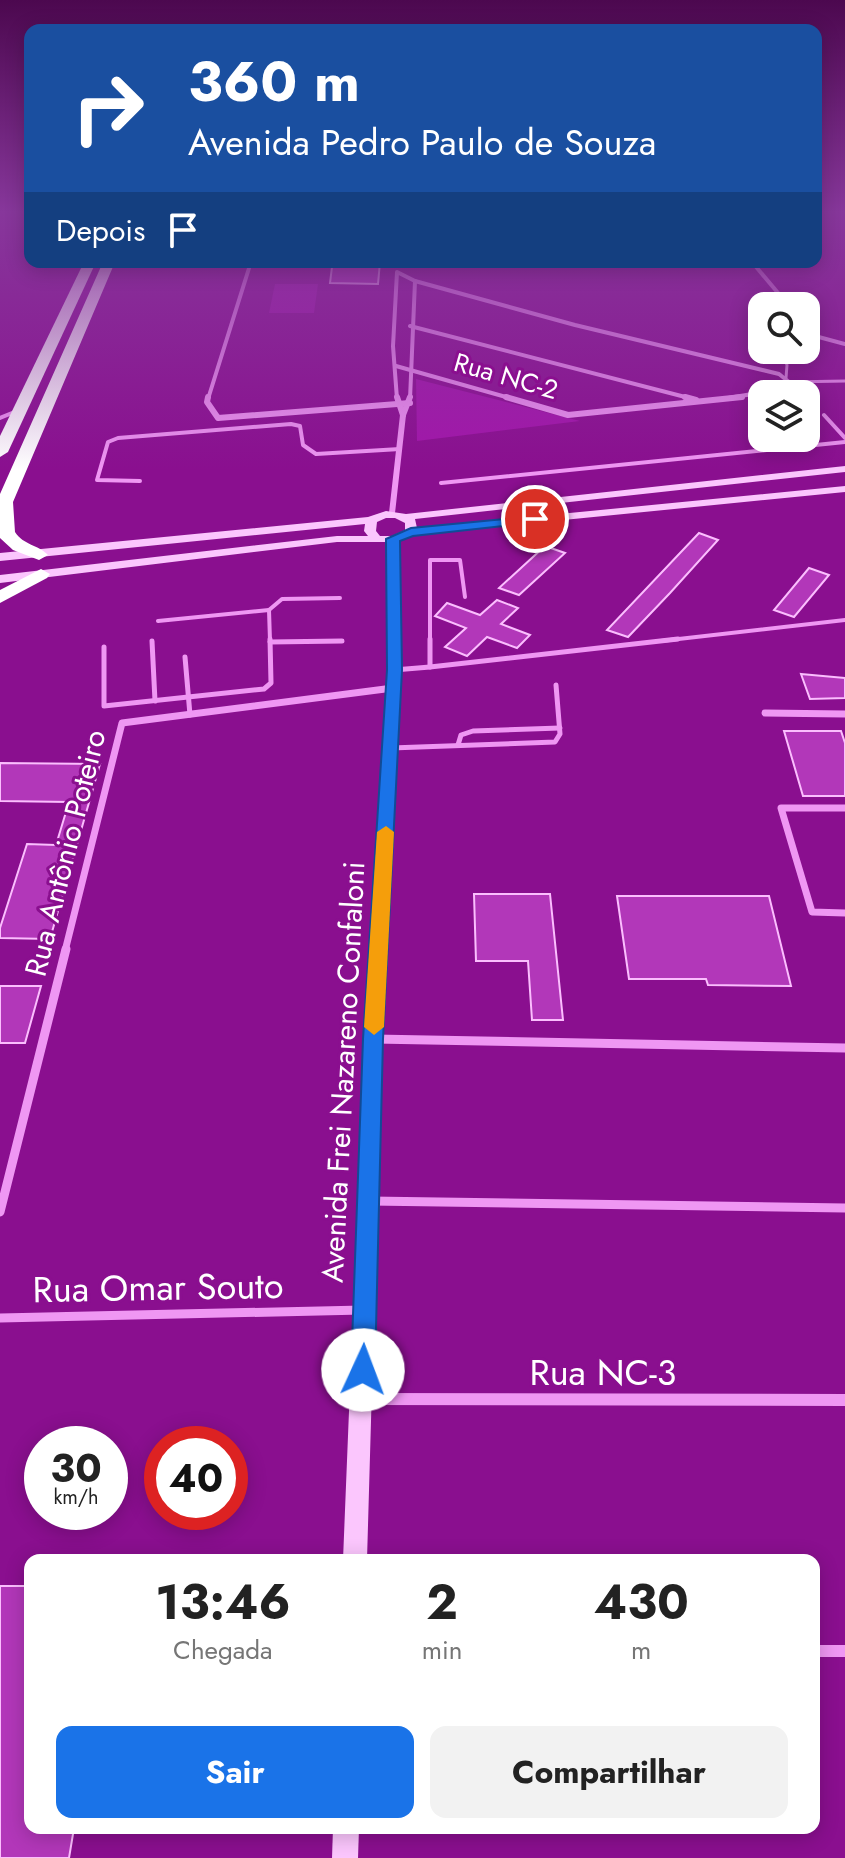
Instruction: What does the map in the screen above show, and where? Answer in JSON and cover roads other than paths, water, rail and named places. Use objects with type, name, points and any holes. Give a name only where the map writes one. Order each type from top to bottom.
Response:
[{"type":"highway","points":[[0,452],[73,297]]},
{"type":"highway","points":[[39,555],[13,544],[8,538],[3,530],[3,508],[94,297]]},
{"type":"highway","points":[[0,598],[41,574]]},
{"type":"main road","points":[[0,557],[845,469]]},
{"type":"main road","points":[[790,494],[784,485],[830,470]]},
{"type":"main road","points":[[722,500],[755,488],[737,480]]},
{"type":"main road","points":[[0,579],[384,538],[411,532],[845,489]]},
{"type":"main road","points":[[398,515],[411,522],[411,532]]},
{"type":"main road","name":"Avenida Frei Nazareno Confaloni","points":[[355,1554],[373,1039],[394,679],[384,538],[370,531],[371,520]]},
{"type":"main road","points":[[345,1858],[346,1834]]},
{"type":"street","points":[[240,297],[207,402],[218,418],[410,403]]},
{"type":"street","points":[[397,297],[395,403],[403,415]]},
{"type":"street","points":[[398,515],[403,415],[410,403],[413,297]]},
{"type":"street","points":[[474,297],[788,380]]},
{"type":"street","name":"Rua NC-2","points":[[410,326],[701,401]]},
{"type":"street","points":[[820,337],[845,344]]},
{"type":"street","name":"Rua NC-2","points":[[396,366],[568,415],[748,396]]},
{"type":"street","name":"Rua Antônio Poteiro","points":[[0,1212],[122,723],[190,715],[394,679]]},
{"type":"street","points":[[765,713],[845,714]]},
{"type":"street","points":[[845,808],[781,808],[812,912],[845,913]]},
{"type":"street","points":[[373,1039],[845,1048]]},
{"type":"street","points":[[369,1201],[845,1208]]},
{"type":"street","name":"Rua Omar Souto","points":[[0,1318],[364,1310]]},
{"type":"street","name":"Rua NC-3","points":[[362,1399],[845,1400]]},
{"type":"street","points":[[820,1651],[845,1651]]},
{"type":"lane","points":[[787,364],[788,380]]},
{"type":"lane","points":[[820,381],[845,381]]},
{"type":"lane","points":[[0,418],[20,409]]},
{"type":"lane","points":[[824,415],[845,440]]},
{"type":"lane","points":[[140,481],[97,480],[108,442],[118,438],[291,424],[300,426],[303,445],[316,454],[400,449]]},
{"type":"lane","points":[[441,483],[845,440]]},
{"type":"lane","points":[[430,667],[430,560],[460,560],[465,597]]},
{"type":"lane","points":[[158,621],[269,610],[282,599],[340,598]]},
{"type":"lane","points":[[104,647],[104,706],[264,689],[271,683],[269,610]]},
{"type":"lane","points":[[394,679],[430,667],[845,620]]},
{"type":"lane","points":[[152,641],[155,701]]},
{"type":"lane","points":[[270,642],[342,641]]},
{"type":"lane","points":[[185,657],[190,715]]},
{"type":"lane","points":[[391,748],[555,742],[560,728],[556,685]]},
{"type":"lane","points":[[458,745],[461,735],[473,731],[560,728]]}]
